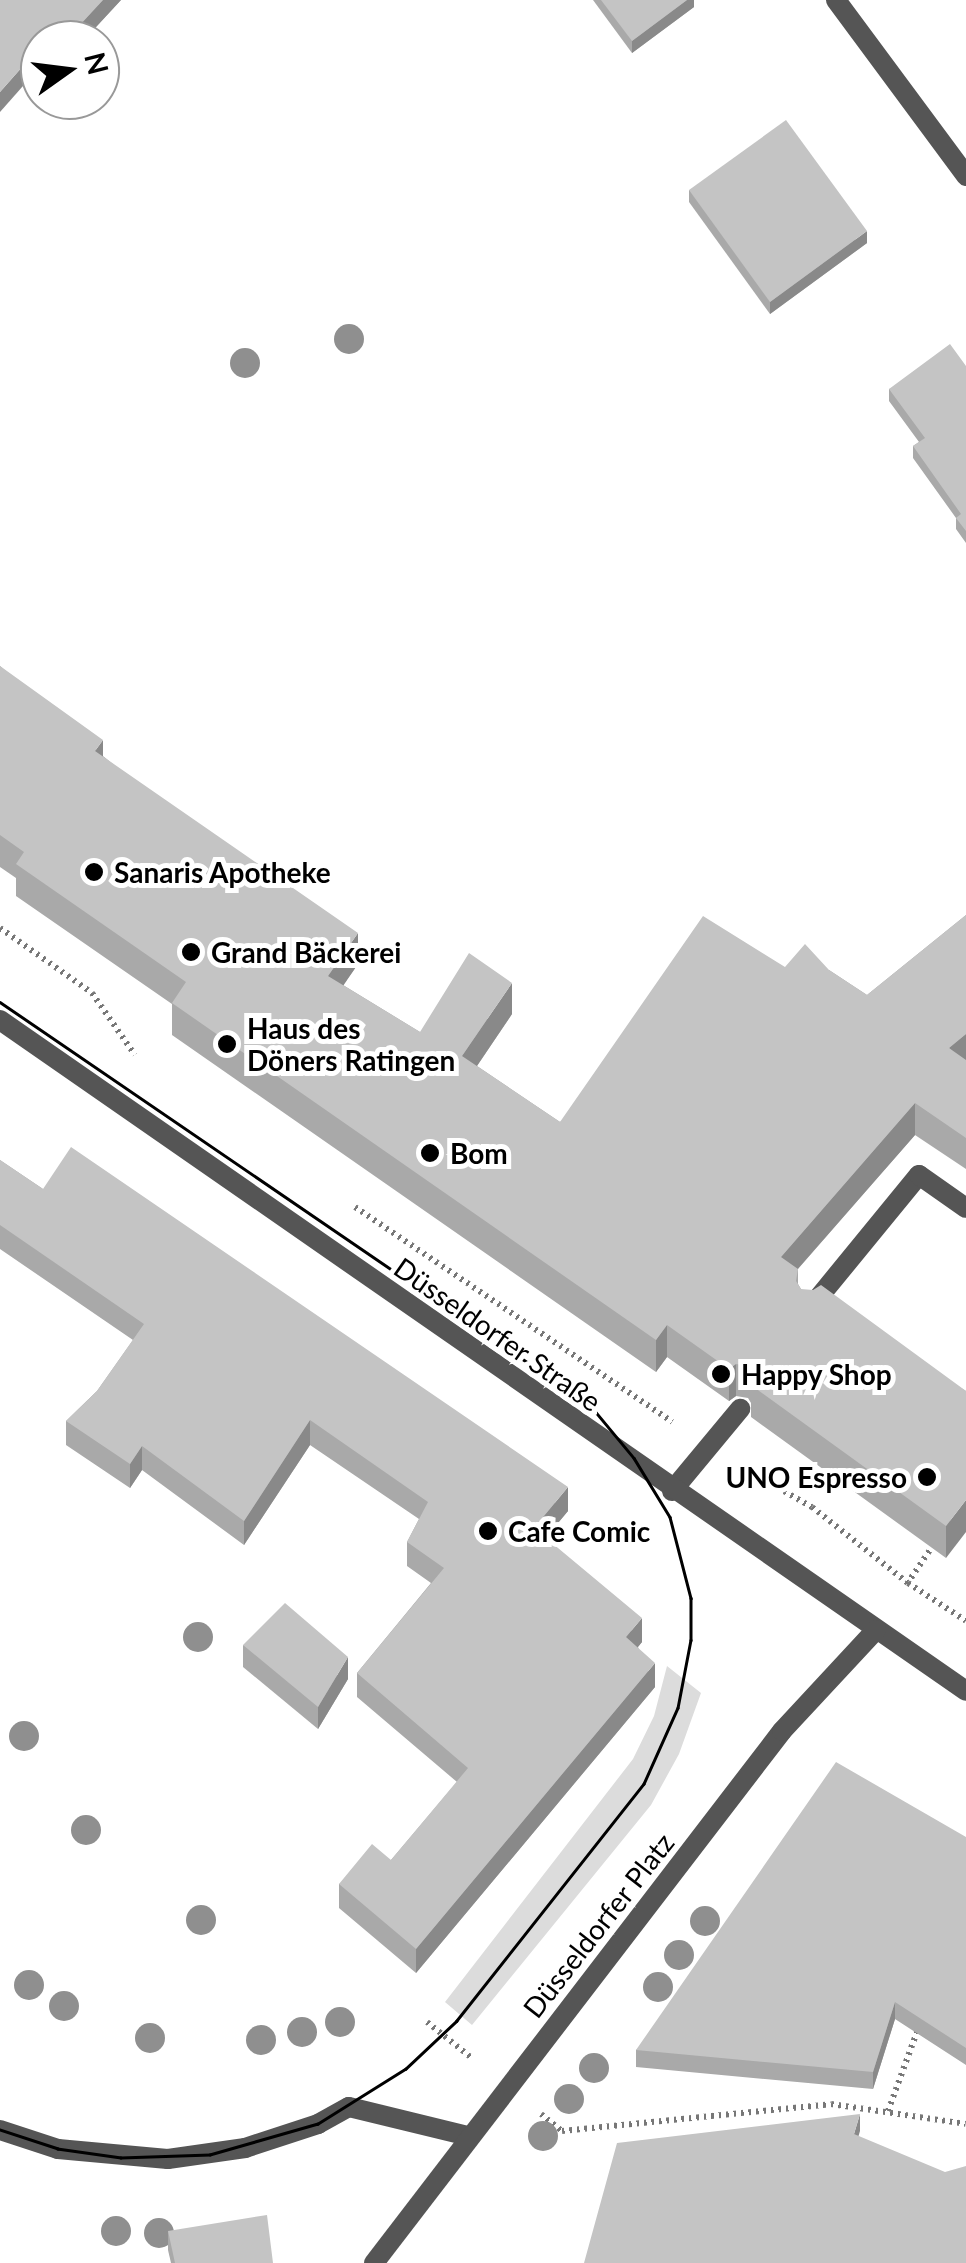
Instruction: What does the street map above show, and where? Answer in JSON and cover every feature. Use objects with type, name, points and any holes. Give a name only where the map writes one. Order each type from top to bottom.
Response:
[{"type":"street","points":[[836,0],[966,176]]},
{"type":"street","name":"Düsseldorfer Straße","points":[[0,1020],[966,1692]]},
{"type":"street","points":[[809,1309],[918,1175],[966,1208]]},
{"type":"street","points":[[672,1491],[740,1409]]},
{"type":"street","name":"Düsseldorfer Platz","points":[[374,2263],[782,1732],[876,1630]]},
{"type":"street","points":[[0,2130],[58,2148],[168,2160],[244,2148],[318,2124],[349,2107],[468,2136]]},
{"type":"path","points":[[0,928],[92,993],[134,1054],[149,1064]]},
{"type":"path","points":[[339,1196],[708,1446],[812,1506],[908,1583],[966,1621]]},
{"type":"path","points":[[427,2022],[562,2131],[830,2104],[966,2124]]},
{"type":"path","points":[[888,2112],[920,2022]]},
{"type":"shaded area","points":[[667,1666],[701,1693],[679,1754],[651,1805],[472,2025],[445,2002],[633,1759],[654,1716]]},
{"type":"building","points":[[0,0],[103,0],[84,20],[20,20],[20,69],[0,92]]},
{"type":"building","points":[[601,0],[687,0],[632,41]]},
{"type":"building","points":[[786,120],[867,231],[770,302],[689,190]]},
{"type":"building","points":[[950,344],[966,366],[966,531],[956,518],[961,514],[913,446],[925,438],[889,389]]},
{"type":"building","points":[[0,666],[103,740],[95,751],[358,933],[328,976],[420,1032],[469,953],[512,983],[462,1056],[560,1122],[703,916],[785,967],[805,944],[829,970],[867,995],[966,915],[966,1034],[949,1048],[966,1060],[966,1138],[915,1103],[781,1257],[798,1269],[796,1281],[801,1289],[813,1290],[821,1285],[966,1391],[966,1500],[946,1526],[751,1385],[753,1374],[748,1366],[736,1364],[729,1369],[667,1325],[656,1340],[172,1003],[186,982],[16,864],[24,852],[0,835]]},
{"type":"building","points":[[71,1147],[568,1487],[534,1528],[642,1618],[626,1637],[655,1663],[416,1949],[339,1884],[372,1844],[391,1860],[468,1768],[357,1673],[444,1568],[407,1542],[428,1502],[310,1420],[244,1521],[142,1446],[130,1464],[66,1421],[97,1391],[144,1324],[0,1225],[0,1160],[43,1189]]},
{"type":"building","points":[[285,1603],[348,1657],[318,1707],[243,1645]]},
{"type":"building","points":[[836,1762],[966,1837],[966,2048],[895,2002],[873,2072],[636,2050]]},
{"type":"building","points":[[860,2114],[854,2134],[945,2172],[966,2166],[966,2263],[584,2263],[617,2143]]},
{"type":"building","points":[[267,2215],[273,2263],[175,2263],[168,2231]]},
{"type":"tram line","points":[[0,1002],[590,1405],[634,1458],[670,1517],[691,1598],[691,1640],[678,1708],[644,1784],[457,2021],[406,2069],[318,2124],[210,2155],[121,2158],[58,2149],[0,2130]]},
{"type":"place","name":"Sanaris Apotheke","points":[[94,872]]},
{"type":"place","name":"Grand Bäckerei","points":[[191,952]]},
{"type":"place","name":"Haus des Döners Ratingen","points":[[227,1044]]},
{"type":"place","name":"Bom","points":[[430,1153]]},
{"type":"place","name":"Happy Shop","points":[[721,1374]]},
{"type":"place","name":"UNO Espresso","points":[[927,1477]]},
{"type":"place","name":"Cafe Comic","points":[[488,1531]]}]
